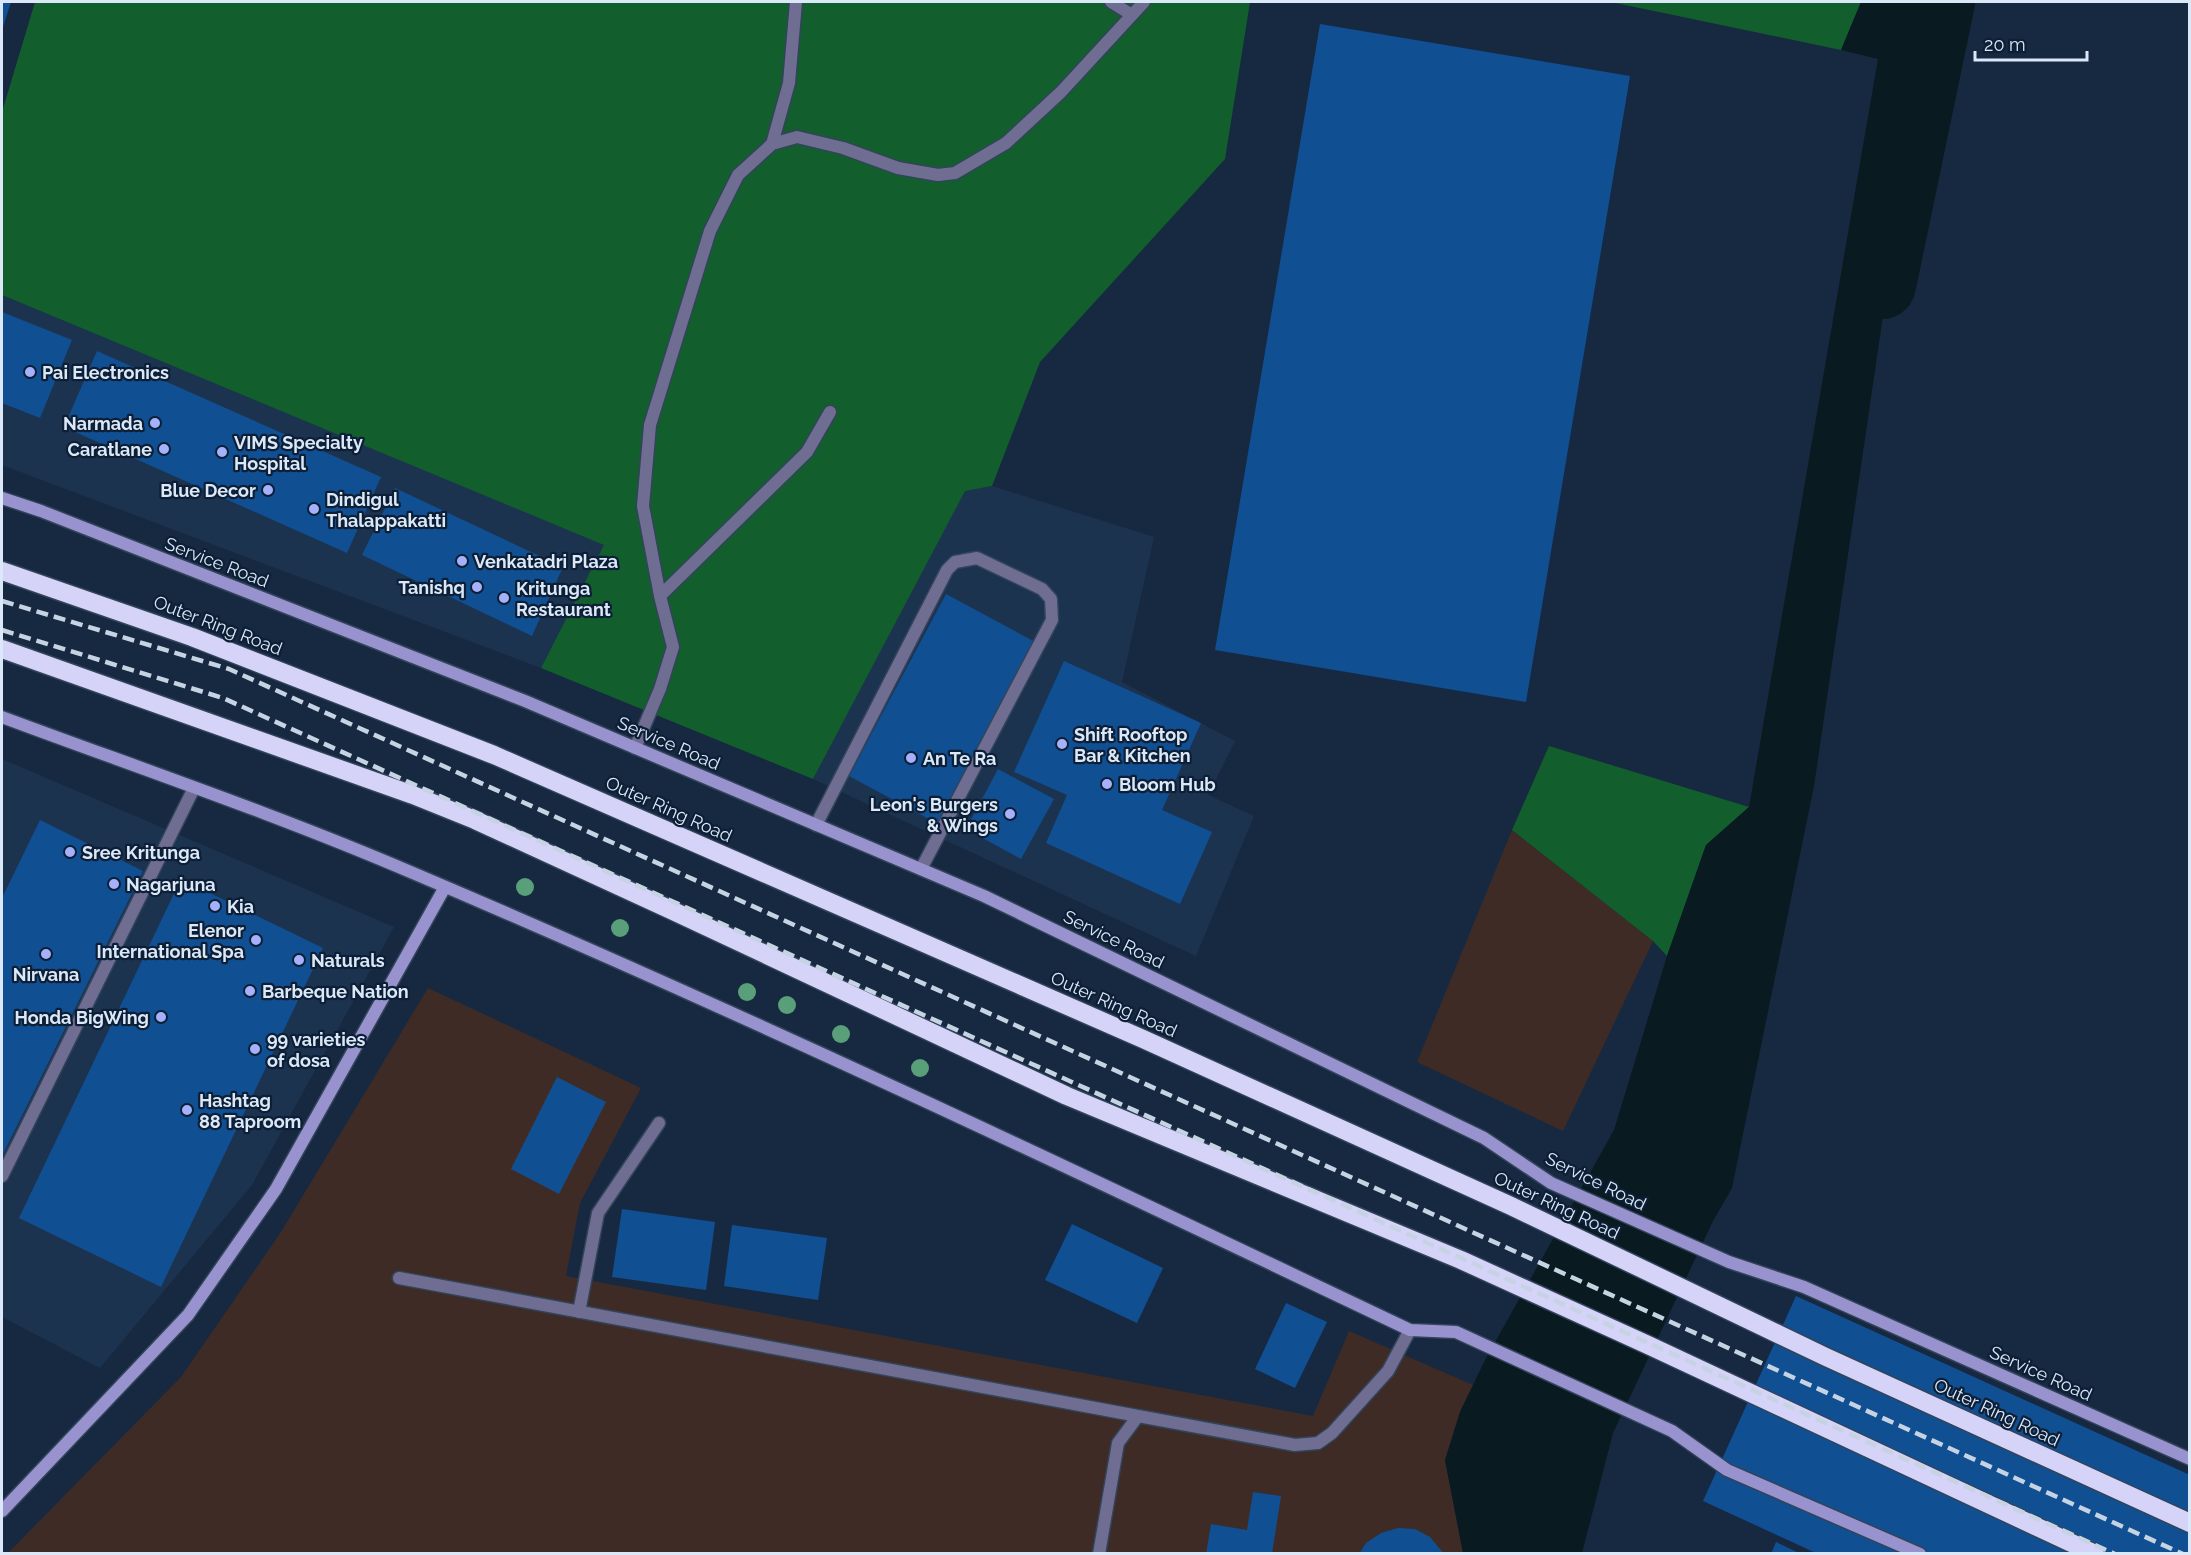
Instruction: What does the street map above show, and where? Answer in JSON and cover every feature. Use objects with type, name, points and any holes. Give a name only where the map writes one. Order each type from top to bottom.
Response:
[{"type":"highway","name":"Outer Ring Road","points":[[2,571],[192,637],[494,755],[1143,1039],[1534,1217],[1837,1362],[2190,1524]]},
{"type":"highway","points":[[2,649],[402,791],[464,816],[682,915],[1067,1096],[1461,1260],[2095,1554]]},
{"type":"street","points":[[771,144],[789,83],[796,2]]},
{"type":"street","points":[[1111,2],[1132,15]]},
{"type":"street","points":[[635,748],[660,688],[673,647],[660,596],[643,506],[650,425],[710,231],[738,175],[771,144],[797,137],[843,147],[898,168],[938,175],[955,173],[1006,143],[1061,92],[1144,2]]},
{"type":"street","points":[[660,596],[807,452],[830,411]]},
{"type":"street","name":"Service Road","points":[[2,498],[41,511],[525,701],[995,901],[1484,1138],[1551,1183],[1728,1263],[1804,1287],[2190,1459]]},
{"type":"street","points":[[816,825],[947,570],[955,562],[977,558],[1042,590],[1051,599],[1052,620],[921,869]]},
{"type":"street","points":[[2,717],[344,844],[445,887],[941,1107],[1410,1330],[1456,1332],[1672,1431],[1727,1470],[1920,1554]]},
{"type":"street","points":[[2,1176],[55,1057],[194,788]]},
{"type":"street","points":[[2,1511],[188,1316],[276,1189],[445,887]]},
{"type":"street","points":[[579,1312],[598,1213],[659,1123]]},
{"type":"street","points":[[399,1278],[1295,1445],[1318,1443],[1332,1433],[1388,1371],[1410,1330]]},
{"type":"street","points":[[1099,1554],[1118,1443],[1138,1416]]},
{"type":"shaded area","points":[[1861,2],[1942,2],[1911,125],[1814,786],[1732,1188],[1713,1221],[1613,1433],[1582,1553],[1463,1553],[1445,1460],[1460,1412],[1485,1360],[1614,1130],[1667,956],[1706,845],[1749,807],[1878,59],[1841,50]]},
{"type":"shaded area","points":[[2,295],[605,545],[541,668],[2,465]]},
{"type":"shaded area","points":[[992,486],[1154,537],[1122,682],[1235,741],[1208,795],[1254,816],[1196,956],[813,779],[965,490]]},
{"type":"shaded area","points":[[2,759],[394,927],[252,1185],[100,1368],[2,1317]]},
{"type":"shaded area","points":[[1512,830],[1653,941],[1563,1131],[1417,1062]]},
{"type":"shaded area","points":[[428,988],[641,1088],[580,1203],[566,1276],[1313,1416],[1349,1331],[1473,1385],[1460,1412],[1445,1460],[1463,1553],[7,1554],[181,1377],[281,1232]]},
{"type":"green space","points":[[35,2],[1250,2],[1225,159],[1040,362],[992,486],[965,491],[813,779],[541,668],[604,545],[2,295],[2,112]]},
{"type":"green space","points":[[1611,2],[1861,2],[1841,50]]},
{"type":"green space","points":[[1549,746],[1749,807],[1706,845],[1667,956],[1653,941],[1512,830]]},
{"type":"building","points":[[2,2],[11,2],[2,30]]},
{"type":"building","points":[[1320,24],[1630,76],[1526,702],[1215,650]]},
{"type":"building","name":"Pai Electronics","points":[[2,312],[72,340],[40,418],[2,403]]},
{"type":"building","name":"VIMS Specialty Hospital","points":[[97,351],[381,477],[347,553],[64,427]]},
{"type":"building","name":"Venkatadri Plaza","points":[[395,488],[563,567],[532,636],[362,555]]},
{"type":"building","points":[[946,594],[1037,643],[940,825],[849,776]]},
{"type":"building","name":"Bloom Hub","points":[[1064,661],[1201,723],[1162,810],[1212,832],[1180,904],[1046,843],[1067,795],[1014,772]]},
{"type":"building","name":"Leon's Burgers & Wings","points":[[998,769],[1054,799],[1021,859],[966,829]]},
{"type":"building","points":[[40,820],[143,871],[2,1156],[2,898]]},
{"type":"building","points":[[181,879],[323,948],[161,1287],[19,1218]]},
{"type":"building","points":[[557,1077],[606,1102],[559,1194],[511,1169]]},
{"type":"building","points":[[622,1209],[715,1222],[706,1290],[612,1277]]},
{"type":"building","points":[[1072,1224],[1163,1268],[1137,1323],[1045,1280]]},
{"type":"building","points":[[732,1225],[827,1238],[818,1300],[724,1286]]},
{"type":"building","points":[[1796,1296],[2190,1475],[2190,1554],[1818,1554],[1703,1501]]},
{"type":"building","points":[[1286,1303],[1327,1322],[1295,1388],[1255,1369]]},
{"type":"building","points":[[1253,1492],[1281,1496],[1272,1554],[1206,1554],[1211,1524],[1247,1530]]},
{"type":"building","points":[[1398,1528],[1415,1529],[1430,1537],[1444,1554],[1359,1554],[1366,1543],[1381,1533]]},
{"type":"building","points":[[1776,1542],[1801,1554],[1771,1554]]},
{"type":"waterway","points":[[1882,285],[1941,2]]},
{"type":"railway","points":[[2,601],[229,669],[2183,1554]]},
{"type":"railway","points":[[2,630],[223,698],[2115,1554]]},
{"type":"place","name":"Pai Electronics","points":[[30,372]]},
{"type":"place","name":"Narmada","points":[[155,423]]},
{"type":"place","name":"Caratlane","points":[[164,449]]},
{"type":"place","name":"VIMS Specialty Hospital","points":[[222,452]]},
{"type":"place","name":"Blue Decor","points":[[268,490]]},
{"type":"place","name":"Dindigul Thalappakatti","points":[[314,509]]},
{"type":"place","name":"Venkatadri Plaza","points":[[462,561]]},
{"type":"place","name":"Tanishq","points":[[477,587]]},
{"type":"place","name":"Kritunga Restaurant","points":[[504,598]]},
{"type":"place","name":"Shift Rooftop Bar & Kitchen","points":[[1062,744]]},
{"type":"place","name":"An Te Ra","points":[[911,758]]},
{"type":"place","name":"Bloom Hub","points":[[1107,784]]},
{"type":"place","name":"Leon's Burgers & Wings","points":[[1010,814]]},
{"type":"place","name":"Sree Kritunga","points":[[70,852]]},
{"type":"place","name":"Nagarjuna","points":[[114,884]]},
{"type":"place","name":"Kia","points":[[215,906]]},
{"type":"place","name":"Elenor International Spa","points":[[256,940]]},
{"type":"place","name":"Nirvana","points":[[46,954]]},
{"type":"place","name":"Naturals","points":[[299,960]]},
{"type":"place","name":"Barbeque Nation","points":[[250,991]]},
{"type":"place","name":"Honda BigWing","points":[[161,1017]]},
{"type":"place","name":"99 varieties of dosa","points":[[255,1049]]},
{"type":"place","name":"Hashtag 88 Taproom","points":[[187,1110]]}]
